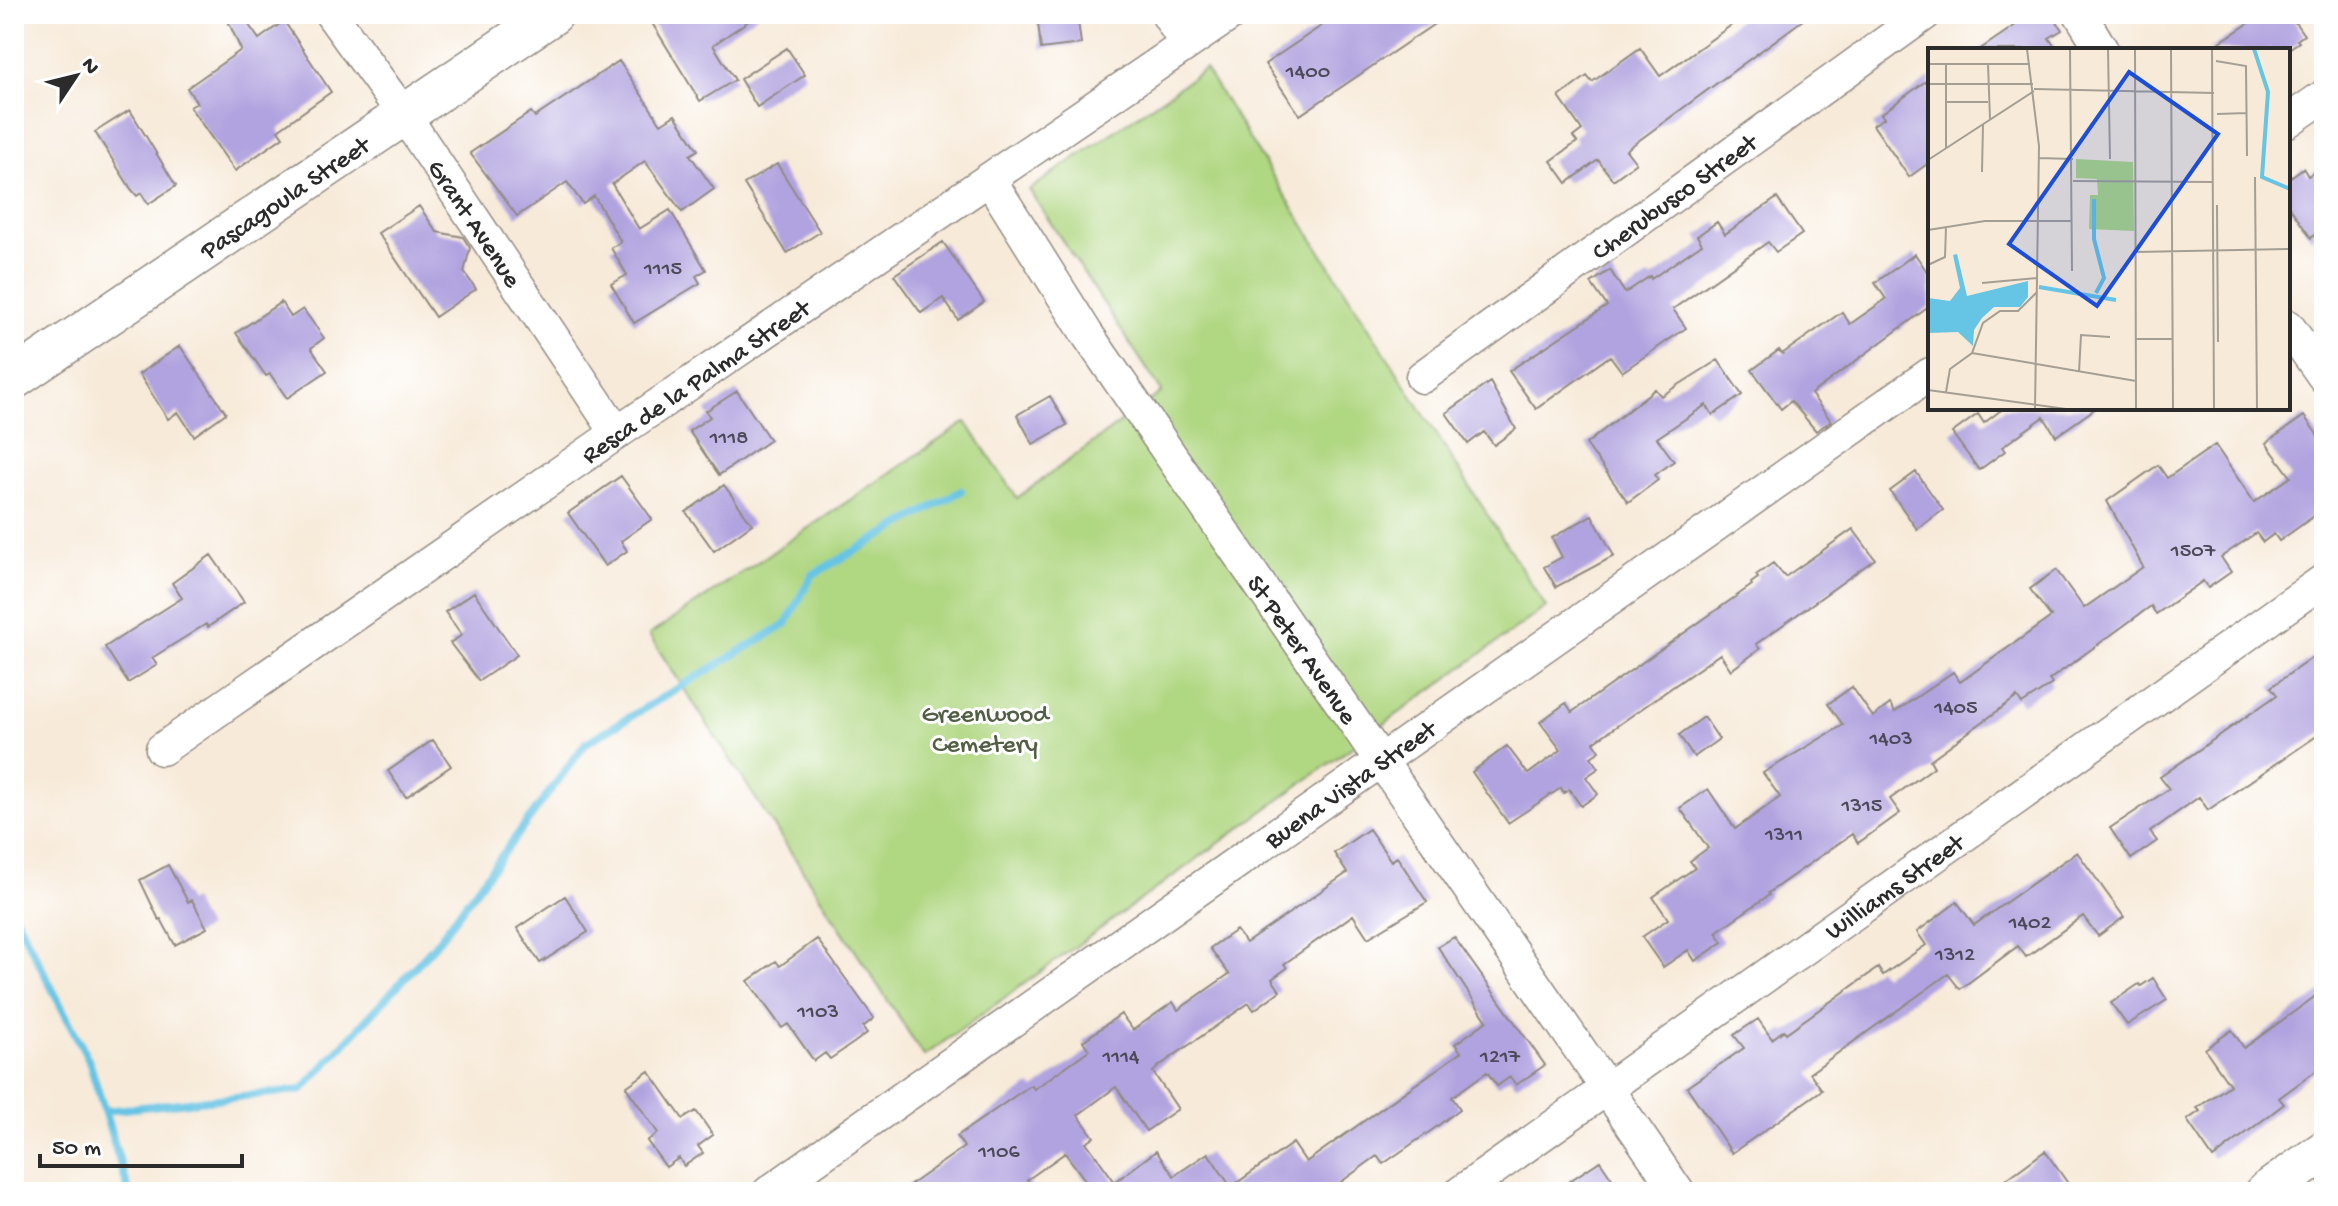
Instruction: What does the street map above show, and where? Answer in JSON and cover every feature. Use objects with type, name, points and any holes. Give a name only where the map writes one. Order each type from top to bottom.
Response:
[{"type":"street","name":"Grant Avenue","points":[[331,14],[404,115],[617,433]]},
{"type":"street","name":"Pascagoula Street","points":[[14,379],[553,14]]},
{"type":"street","points":[[1167,14],[1186,44]]},
{"type":"street","name":"Resca de la Palma Street","points":[[162,749],[617,433],[1231,14]]},
{"type":"street","name":"Cherubusco Street","points":[[1422,377],[1925,14]]},
{"type":"street","points":[[2080,14],[2101,48]]},
{"type":"street","points":[[2290,120],[2324,96]]},
{"type":"street","name":"St Peter Avenue","points":[[990,180],[1087,334],[1678,1192]]},
{"type":"street","points":[[2290,329],[2324,377]]},
{"type":"street","name":"Buena Vista Street","points":[[769,1192],[1928,375]]},
{"type":"street","name":"Williams Street","points":[[1461,1192],[2324,580]]},
{"type":"street","points":[[2266,1192],[2324,1151]]},
{"type":"green space","name":"Greenwood Cemetery","points":[[1205,69],[1546,607],[924,1056],[649,635],[966,422],[1017,498],[1162,392],[1029,190]]},
{"type":"building","points":[[225,14],[241,14],[259,39],[284,21],[331,92],[278,130],[283,137],[235,171],[190,107],[197,103],[187,88],[241,50]]},
{"type":"building","points":[[667,14],[759,14],[713,45],[735,80],[700,101],[652,23]]},
{"type":"building","points":[[1037,14],[1077,14],[1081,44],[1041,49]]},
{"type":"building","points":[[1339,14],[1449,14],[1300,115],[1265,64]]},
{"type":"building","points":[[1747,14],[1811,14],[1626,150],[1636,163],[1613,180],[1598,160],[1567,183],[1551,161],[1577,142],[1573,137],[1582,130],[1559,97],[1587,76],[1592,82],[1640,48],[1660,76]]},
{"type":"building","points":[[2032,14],[2051,14],[2062,30],[2049,38],[2056,48],[1982,48]]},
{"type":"building","points":[[2263,14],[2289,14],[2304,35],[2290,48],[2211,48]]},
{"type":"building","points":[[787,48],[805,75],[757,107],[740,79]]},
{"type":"building","points":[[619,61],[661,124],[675,115],[698,150],[690,155],[714,189],[682,212],[645,161],[612,184],[639,229],[670,210],[706,270],[696,276],[700,283],[634,323],[611,284],[627,275],[611,248],[621,242],[594,196],[583,204],[567,182],[517,216],[470,153],[531,112],[535,117]]},
{"type":"building","points":[[1928,79],[1928,163],[1909,177],[1873,125],[1884,118],[1881,114]]},
{"type":"building","points":[[130,110],[176,186],[148,204],[141,193],[137,196],[131,189],[95,132]]},
{"type":"building","points":[[777,164],[820,232],[787,253],[744,184]]},
{"type":"building","points":[[2324,165],[2324,228],[2311,238],[2290,208],[2290,178],[2303,168],[2308,176]]},
{"type":"building","points":[[1777,198],[1802,234],[1776,252],[1768,242],[1673,309],[1686,328],[1622,372],[1610,356],[1536,409],[1509,371],[1607,306],[1591,283],[1610,270],[1625,293],[1702,244],[1697,236],[1717,222],[1725,234]]},
{"type":"building","points":[[419,206],[437,232],[463,237],[470,248],[464,272],[476,289],[435,317],[378,233]]},
{"type":"building","points":[[943,242],[984,302],[958,320],[943,298],[921,313],[894,275]]},
{"type":"building","points":[[1915,254],[1928,273],[1928,307],[1811,394],[1831,421],[1816,431],[1791,401],[1781,409],[1752,370],[1779,350],[1782,354],[1842,312],[1850,324],[1886,299],[1875,283]]},
{"type":"building","points":[[281,302],[291,317],[303,309],[324,338],[311,348],[327,371],[287,398],[270,374],[266,376],[236,333]]},
{"type":"building","points":[[180,346],[226,413],[194,436],[178,412],[168,419],[139,374]]},
{"type":"building","points":[[1718,360],[1742,395],[1713,415],[1706,405],[1657,438],[1674,461],[1655,475],[1658,480],[1628,502],[1586,444],[1655,389],[1661,396]]},
{"type":"building","points":[[1490,382],[1516,429],[1494,445],[1484,432],[1468,444],[1446,413]]},
{"type":"building","points":[[737,391],[770,440],[719,475],[689,431],[710,417],[706,411]]},
{"type":"building","points":[[1050,396],[1067,425],[1033,444],[1017,415]]},
{"type":"building","points":[[2001,410],[2093,410],[2056,436],[2044,417],[2002,447],[2005,451],[1979,470],[1952,433],[1978,414],[1984,423]]},
{"type":"building","points":[[2304,416],[2324,444],[2324,509],[2279,541],[2274,534],[2263,542],[2256,533],[2221,557],[2231,572],[2208,588],[2203,581],[2156,614],[2151,606],[2049,680],[2052,684],[2022,704],[2017,697],[1930,760],[1934,767],[1890,799],[1900,813],[1858,843],[1852,834],[1768,893],[1716,932],[1723,942],[1695,961],[1688,950],[1663,967],[1642,937],[1668,919],[1653,897],[1695,868],[1690,861],[1708,848],[1680,808],[1708,789],[1735,829],[1780,797],[1763,773],[1843,725],[1828,704],[1852,687],[1873,717],[1890,704],[1895,712],[1953,672],[1960,682],[2051,617],[2030,589],[2056,570],[2084,608],[2143,567],[2107,501],[2158,465],[2167,478],[2215,445],[2254,502],[2291,477],[2266,443]]},
{"type":"building","points":[[1916,472],[1943,510],[1917,529],[1890,491]]},
{"type":"building","points":[[621,476],[652,519],[621,541],[627,551],[605,566],[568,513]]},
{"type":"building","points":[[724,485],[752,524],[714,551],[686,512]]},
{"type":"building","points":[[1592,515],[1614,556],[1556,587],[1544,567],[1562,557],[1552,538]]},
{"type":"building","points":[[1853,529],[1875,559],[1756,644],[1760,649],[1731,670],[1720,654],[1594,742],[1600,751],[1591,757],[1599,768],[1586,777],[1598,794],[1581,806],[1569,789],[1564,793],[1561,788],[1508,823],[1472,772],[1507,746],[1528,774],[1561,750],[1540,722],[1566,703],[1572,712],[1752,585],[1758,578],[1756,575],[1773,563],[1785,577]]},
{"type":"building","points":[[211,555],[244,602],[208,627],[206,624],[152,658],[157,665],[128,683],[105,647],[182,598],[172,583]]},
{"type":"building","points":[[474,592],[517,655],[479,681],[450,643],[462,635],[445,612]]},
{"type":"building","points":[[2324,649],[2324,731],[2208,810],[2199,797],[2150,832],[2157,841],[2131,859],[2110,828],[2169,789],[2160,777],[2277,695],[2271,687]]},
{"type":"building","points":[[1704,717],[1719,739],[1694,757],[1679,735]]},
{"type":"building","points":[[433,740],[451,766],[406,797],[388,771]]},
{"type":"building","points":[[1369,829],[1391,861],[1397,857],[1427,902],[1368,938],[1353,915],[1284,964],[1287,968],[1272,979],[1280,991],[1254,1010],[1249,1003],[1153,1072],[1178,1109],[1146,1131],[1116,1087],[1078,1115],[1094,1137],[1086,1142],[1115,1182],[1156,1151],[1174,1176],[1208,1153],[1231,1187],[1293,1143],[1306,1162],[1461,1052],[1455,1044],[1487,1021],[1438,947],[1454,937],[1545,1065],[1516,1085],[1510,1077],[1497,1086],[1487,1072],[1452,1097],[1460,1109],[1432,1130],[1383,1164],[1377,1156],[1327,1192],[1094,1192],[1065,1153],[1027,1180],[1035,1192],[900,1192],[964,1147],[957,1136],[1031,1085],[1034,1089],[1089,1050],[1083,1041],[1121,1014],[1133,1030],[1173,1002],[1178,1010],[1229,974],[1210,948],[1236,930],[1246,943],[1347,873],[1334,853]]},
{"type":"building","points":[[2077,852],[2124,917],[2098,936],[2083,916],[2026,957],[2018,946],[1960,989],[1948,974],[1810,1073],[1822,1090],[1732,1153],[1687,1087],[1744,1048],[1734,1035],[1758,1019],[1772,1039],[1784,1030],[1786,1033],[1878,968],[1883,975],[1926,945],[1917,932],[1957,902],[1974,925]]},
{"type":"building","points":[[168,865],[188,902],[192,900],[207,928],[175,945],[140,880]]},
{"type":"building","points":[[565,896],[588,932],[540,963],[517,928]]},
{"type":"building","points":[[817,939],[874,1018],[863,1027],[867,1033],[855,1042],[830,1059],[825,1053],[814,1061],[788,1024],[782,1028],[748,981],[776,961],[780,966]]},
{"type":"building","points":[[2153,978],[2167,1000],[2127,1025],[2111,1003]]},
{"type":"building","points":[[2324,990],[2324,1065],[2279,1098],[2284,1104],[2213,1158],[2187,1120],[2200,1111],[2197,1108],[2230,1085],[2205,1049],[2232,1030],[2244,1048]]},
{"type":"building","points":[[649,1071],[683,1119],[696,1111],[713,1135],[698,1146],[703,1153],[684,1166],[679,1158],[666,1167],[647,1141],[658,1133],[626,1087]]},
{"type":"building","points":[[2045,1151],[2074,1192],[1989,1192]]},
{"type":"building","points":[[1600,1161],[1621,1192],[1553,1192]]},
{"type":"waterway","points":[[105,1111],[302,1090],[434,946],[586,743],[786,624],[812,575],[961,491]]},
{"type":"waterway","points":[[14,914],[89,1061],[129,1192]]}]
